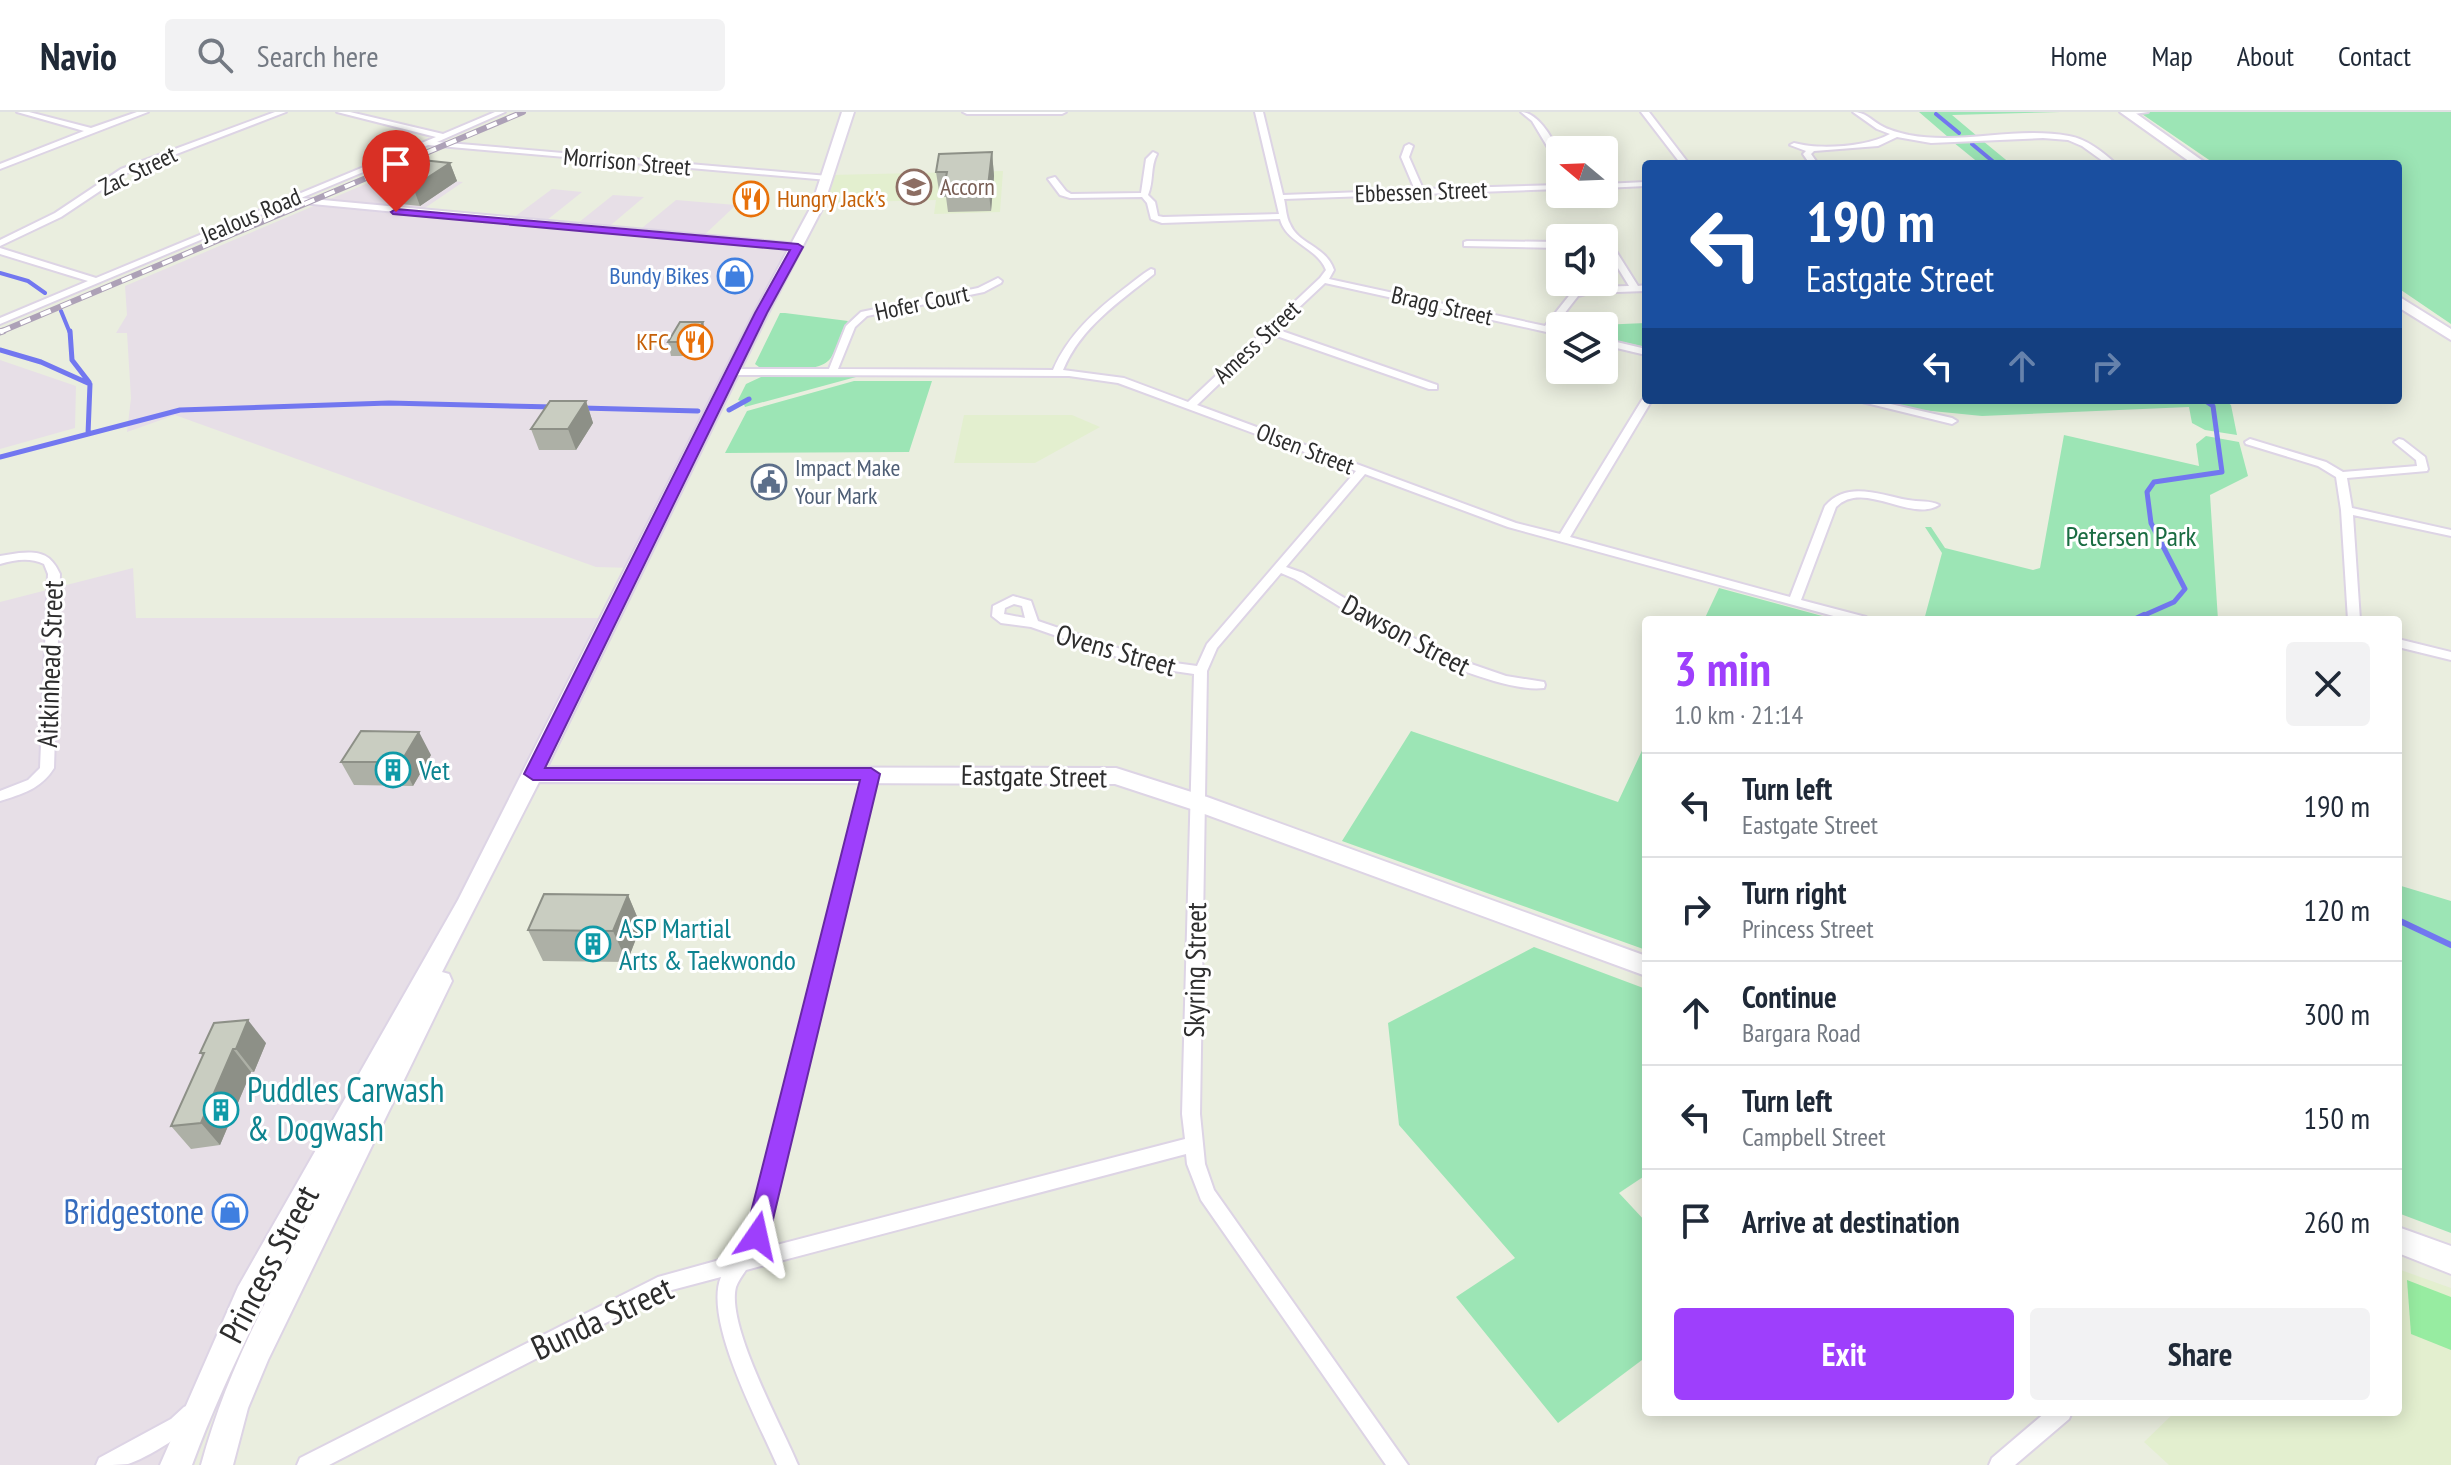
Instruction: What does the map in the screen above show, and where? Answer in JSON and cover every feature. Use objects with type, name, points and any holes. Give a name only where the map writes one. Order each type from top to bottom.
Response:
[{"type":"main road","points":[[841,130],[842,112]]},
{"type":"main road","points":[[841,130],[848,112]]},
{"type":"main road","points":[[2126,112],[2195,160]]},
{"type":"main road","name":"Princess Street","points":[[176,1465],[249,1297],[469,901],[761,313],[798,247],[828,178],[841,130]]},
{"type":"main road","points":[[2402,303],[2451,336]]},
{"type":"main road","name":"Eastgate Street","points":[[533,774],[1100,775],[1131,779],[1642,965]]},
{"type":"main road","name":"Princess Street","points":[[217,1465],[232,1408],[256,1351],[426,1010],[469,901]]},
{"type":"main road","points":[[2402,1242],[2451,1260]]},
{"type":"street","points":[[21,112],[90,131]]},
{"type":"street","points":[[0,167],[144,112]]},
{"type":"street","name":"Zac Street","points":[[0,243],[58,215],[124,171],[282,112]]},
{"type":"street","points":[[341,112],[443,136]]},
{"type":"street","name":"Jealous Road","points":[[0,321],[501,112]]},
{"type":"street","points":[[967,112],[1062,112]]},
{"type":"street","points":[[1259,112],[1282,197],[1284,216],[1292,234],[1328,261],[1330,270],[1323,280]]},
{"type":"street","points":[[1525,112],[1535,120],[1546,138]]},
{"type":"street","points":[[1645,112],[1682,160]]},
{"type":"street","points":[[1857,112],[1873,125],[1896,134],[1936,139],[2074,137],[2107,160]]},
{"type":"street","points":[[2126,112],[2144,112]]},
{"type":"street","points":[[1794,145],[1810,150],[1878,144],[1896,134]]},
{"type":"street","name":"Morrison Street","points":[[427,143],[828,178]]},
{"type":"street","points":[[1409,146],[1405,157],[1420,192]]},
{"type":"street","points":[[1810,150],[1808,156],[1811,160]]},
{"type":"street","points":[[1144,195],[1150,183],[1148,164],[1153,154]]},
{"type":"street","points":[[1052,179],[1059,184],[1061,191],[1070,196],[1144,195],[1151,202],[1154,217],[1162,220],[1284,216]]},
{"type":"street","points":[[1618,185],[1642,184]]},
{"type":"street","name":"Ebbessen Street","points":[[1282,197],[1546,188]]},
{"type":"street","points":[[291,200],[798,247]]},
{"type":"street","points":[[1467,244],[1546,245]]},
{"type":"street","points":[[0,251],[97,281]]},
{"type":"street","points":[[1618,259],[1641,288]]},
{"type":"street","points":[[1057,373],[1063,354],[1081,330],[1151,272]]},
{"type":"street","name":"Bragg Street","points":[[1323,280],[1546,329]]},
{"type":"street","name":"Amess Street","points":[[1191,405],[1323,280]]},
{"type":"street","name":"Hofer Court","points":[[832,373],[851,326],[864,314],[981,290],[998,281]]},
{"type":"street","points":[[1561,312],[1575,294],[1588,290],[1641,288]]},
{"type":"street","points":[[1269,330],[1433,387]]},
{"type":"street","points":[[1618,345],[1642,351]]},
{"type":"street","name":"Olsen Street","points":[[734,372],[1057,373],[1120,380],[1467,510],[1848,616]]},
{"type":"street","points":[[1563,539],[1645,404]]},
{"type":"street","points":[[1877,404],[1952,421]]},
{"type":"street","points":[[2250,442],[2322,464],[2341,475],[2423,469],[2421,459],[2399,442]]},
{"type":"street","name":"Skyring Street","points":[[1362,471],[1211,647],[1201,671],[1193,1145],[1199,1178],[1207,1194],[1398,1465]]},
{"type":"street","points":[[2341,475],[2347,510],[2354,616]]},
{"type":"street","points":[[1794,601],[1831,506],[1838,497],[1859,493],[1913,507],[1933,505]]},
{"type":"street","points":[[2347,510],[2451,533]]},
{"type":"street","name":"Aitkinhead Street","points":[[0,560],[24,555],[36,557],[49,562],[54,574],[47,768],[39,780],[0,796]]},
{"type":"street","name":"Dawson Street","points":[[1279,568],[1299,576],[1455,666],[1499,680],[1539,685]]},
{"type":"street","name":"Ovens Street","points":[[1033,623],[1151,664],[1201,671]]},
{"type":"street","points":[[2402,644],[2451,656]]},
{"type":"street","points":[[788,1465],[725,1305],[729,1282],[751,1251],[757,1236],[871,774]]},
{"type":"street","name":"Bunda Street","points":[[307,1465],[665,1283],[1193,1145]]},
{"type":"street","points":[[106,1465],[178,1426],[203,1399]]},
{"type":"street","points":[[1999,1465],[2057,1416]]},
{"type":"shaded area","name":"Accorn","points":[[1003,171],[1000,212],[934,214],[936,200],[820,203],[830,175]]},
{"type":"shaded area","points":[[387,175],[463,182],[419,212],[509,221],[552,189],[582,192],[542,224],[573,227],[613,195],[644,197],[605,230],[636,233],[676,200],[736,205],[701,238],[799,246],[633,568],[596,567],[175,415],[127,432],[131,398],[127,333],[116,333],[127,315],[125,286]]},
{"type":"shaded area","points":[[0,360],[76,386],[75,428],[0,449]]},
{"type":"shaded area","points":[[964,415],[1072,415],[1100,427],[1035,463],[954,463]]},
{"type":"shaded area","points":[[133,568],[136,618],[611,618],[226,1369],[207,1416],[194,1465],[0,1465],[0,602]]},
{"type":"shaded area","points":[[2402,1270],[2451,1288],[2451,1465],[2169,1465],[2144,1442],[2171,1416],[2402,1416]]},
{"type":"green space","points":[[1919,112],[2060,112],[1952,115],[1977,136],[1948,137]]},
{"type":"green space","points":[[2139,112],[2451,112],[2451,324],[2402,291],[2402,160],[2209,160]]},
{"type":"green space","points":[[1983,141],[2006,160],[1975,160],[1953,142]]},
{"type":"green space","points":[[780,313],[848,321],[827,362],[798,369],[759,367],[755,364]]},
{"type":"green space","points":[[1642,323],[1642,346],[1618,341],[1618,324]]},
{"type":"green space","points":[[761,377],[856,377],[745,407],[738,400],[746,384]]},
{"type":"green space","points":[[854,381],[932,381],[909,452],[725,453],[747,411]]},
{"type":"green space","points":[[1897,404],[2230,404],[2237,435],[2205,430],[2192,423],[2189,407],[1982,416],[1922,410]]},
{"type":"green space","name":"Petersen Park","points":[[2064,435],[2199,466],[2196,444],[2206,436],[2239,442],[2248,476],[2210,495],[2218,616],[1925,616],[1942,553],[1925,527],[1931,527],[1945,548],[2033,570],[2040,568]]},
{"type":"green space","points":[[1719,588],[1822,616],[1706,616]]},
{"type":"green space","points":[[1411,731],[1618,802],[1642,751],[1642,949],[1342,841]]},
{"type":"green space","points":[[2402,886],[2451,901],[2451,1233],[2402,1215]]},
{"type":"green space","points":[[1534,947],[1642,988],[1642,1178],[1619,1193],[1642,1218],[1642,1360],[1558,1423],[1456,1297],[1515,1258],[1399,1125],[1388,1023]]},
{"type":"green space","points":[[2407,1280],[2451,1297],[2451,1350],[2411,1334]]},
{"type":"building","points":[[992,152],[988,186],[944,187],[947,172],[936,172],[939,154]]},
{"type":"building","points":[[422,160],[450,163],[413,187],[384,185]]},
{"type":"building","points":[[680,322],[703,322],[692,342],[668,342]]},
{"type":"building","points":[[550,401],[586,401],[568,429],[531,429]]},
{"type":"building","points":[[361,731],[419,732],[401,762],[341,762]]},
{"type":"building","points":[[544,894],[628,895],[613,931],[528,930]]},
{"type":"building","points":[[248,1020],[201,1123],[171,1126],[214,1023]]},
{"type":"waterway","points":[[1936,114],[1959,133]]},
{"type":"waterway","points":[[1972,144],[1991,160]]},
{"type":"waterway","points":[[0,273],[28,281],[45,293]]},
{"type":"waterway","points":[[61,311],[70,333]]},
{"type":"waterway","points":[[70,331],[72,360],[89,382]]},
{"type":"waterway","points":[[0,350],[41,362],[90,384],[88,434]]},
{"type":"waterway","points":[[729,410],[749,399]]},
{"type":"waterway","points":[[0,457],[180,410],[389,403],[554,407]]},
{"type":"waterway","points":[[2142,616],[2174,602],[2185,589],[2151,523],[2147,492],[2154,482],[2222,472],[2213,406],[2210,404]]},
{"type":"waterway","points":[[582,408],[698,411]]},
{"type":"waterway","points":[[2402,922],[2451,945]]},
{"type":"railway","points":[[3,331],[0,332],[523,112]]},
{"type":"place","name":"Accorn","points":[[914,187]]},
{"type":"place","name":"Hungry Jack's","points":[[751,199]]},
{"type":"place","name":"Bundy Bikes","points":[[735,276]]},
{"type":"place","name":"KFC","points":[[695,342]]},
{"type":"place","name":"Impact Make Your Mark","points":[[769,482]]},
{"type":"place","name":"Vet","points":[[393,770]]},
{"type":"place","name":"ASP Martial Arts & Taekwondo","points":[[593,944]]},
{"type":"place","name":"Puddles Carwash & Dogwash","points":[[221,1110]]},
{"type":"place","name":"Bridgestone","points":[[230,1212]]},
{"type":"route","points":[[396,212],[798,247],[761,313],[533,774],[871,774],[757,1236]]}]
